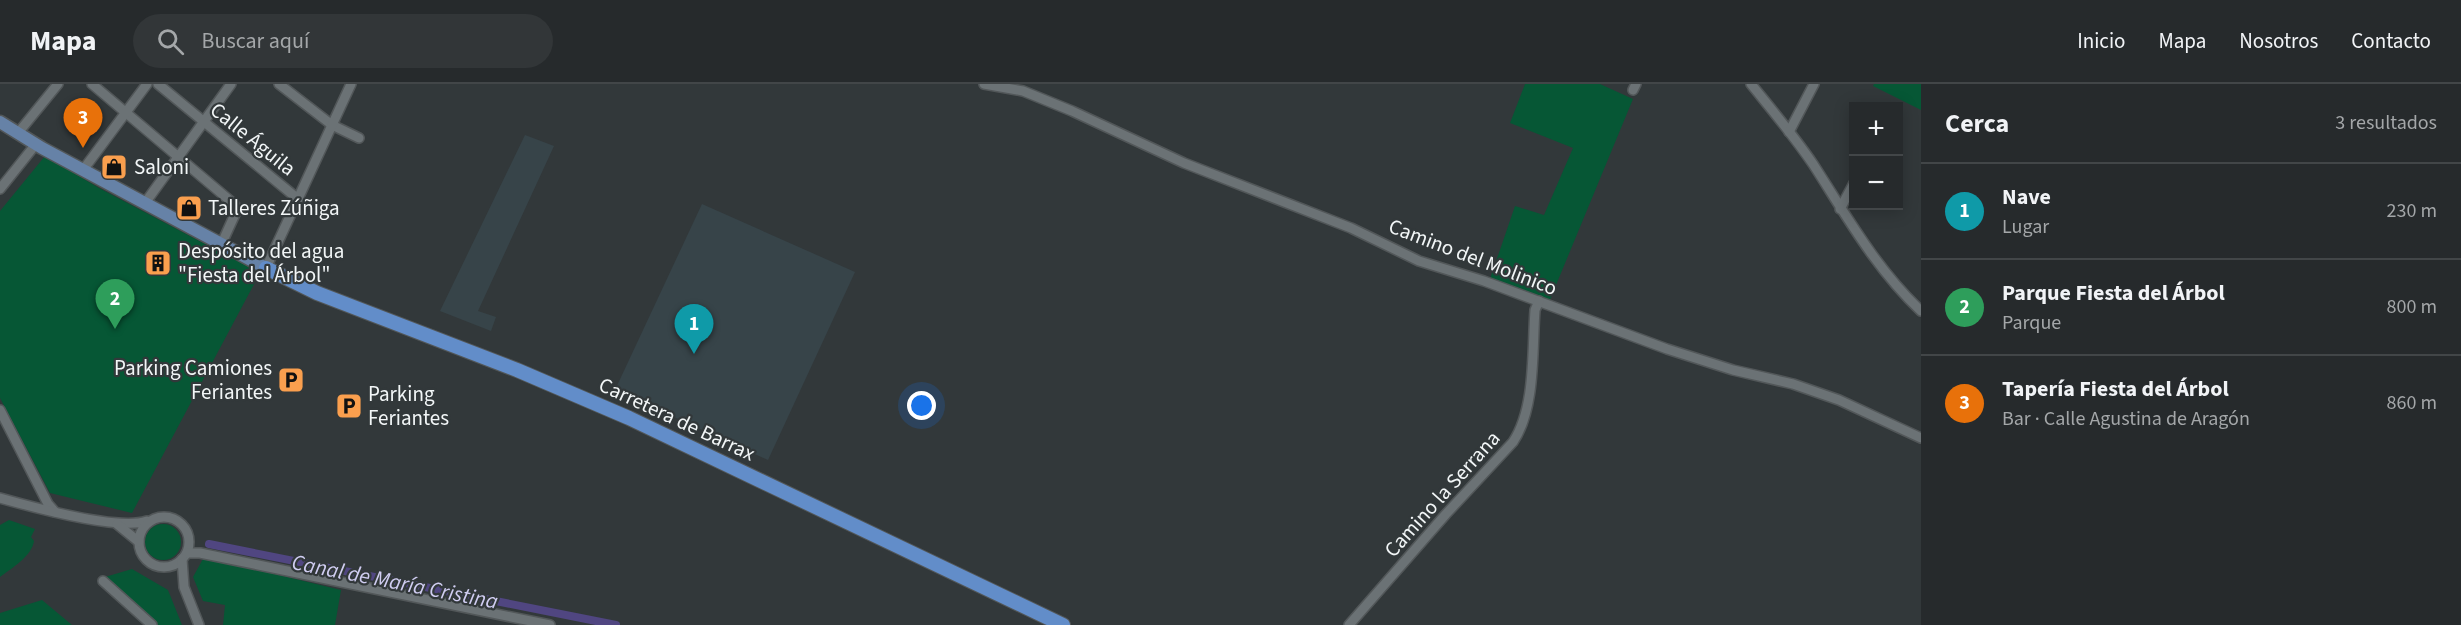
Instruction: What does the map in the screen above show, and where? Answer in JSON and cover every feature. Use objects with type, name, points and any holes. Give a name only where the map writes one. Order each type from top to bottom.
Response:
[{"type":"highway","name":"Carretera de Barrax","points":[[266,268],[317,293],[517,370],[629,418],[1063,625]]},
{"type":"main road","points":[[0,122],[83,170],[266,268]]},
{"type":"street","points":[[18,133],[58,84]]},
{"type":"street","points":[[92,84],[237,208],[221,245]]},
{"type":"street","points":[[83,170],[147,84]]},
{"type":"street","name":"Calle Águila","points":[[158,84],[298,199]]},
{"type":"street","points":[[145,203],[231,84]]},
{"type":"street","points":[[279,84],[332,125],[359,138]]},
{"type":"street","points":[[266,268],[351,84]]},
{"type":"street","name":"Camino del Molinico","points":[[984,84],[1023,91],[1184,163],[1351,228],[1419,261],[1539,301],[1667,349],[1733,370],[1792,384],[1839,400],[1921,438]]},
{"type":"street","points":[[1751,84],[1812,163],[1839,209],[1905,296],[1921,311]]},
{"type":"street","points":[[1789,132],[1814,84]]},
{"type":"street","points":[[0,189],[36,144]]},
{"type":"street","points":[[1839,209],[1849,192]]},
{"type":"street","name":"Camino la Serrana","points":[[1349,625],[1446,514],[1513,442],[1522,429],[1528,403],[1536,310],[1539,301]]},
{"type":"street","points":[[0,410],[48,504],[55,512]]},
{"type":"street","points":[[26,506],[38,501],[41,497],[40,488]]},
{"type":"street","points":[[0,492],[5,500],[26,506],[115,523],[135,525],[167,517],[181,524],[189,537],[184,556],[184,587]]},
{"type":"street","points":[[151,520],[143,528],[139,542],[141,553],[152,564],[164,567],[177,577],[184,587],[199,625]]},
{"type":"street","points":[[115,523],[139,542]]},
{"type":"street","points":[[164,567],[174,565],[184,556],[200,553],[550,625]]},
{"type":"street","points":[[103,581],[152,625]]},
{"type":"shaded area","points":[[525,135],[554,146],[478,311],[496,317],[491,331],[440,311]]},
{"type":"shaded area","points":[[702,204],[855,272],[768,460],[615,390]]},
{"type":"green space","points":[[1525,84],[1600,84],[1633,99],[1549,302],[1490,279],[1515,206],[1544,215],[1573,148],[1510,123]]},
{"type":"green space","points":[[1874,84],[1921,84],[1921,110],[1873,86]]},
{"type":"green space","points":[[45,156],[99,188],[260,273],[132,513],[50,493],[0,398],[0,211]]},
{"type":"green space","points":[[9,520],[35,529],[31,537],[34,541],[26,557],[0,577],[0,525]]},
{"type":"green space","points":[[163,524],[176,529],[181,542],[176,555],[163,560],[150,555],[145,542],[150,529]]},
{"type":"green space","points":[[204,557],[341,590],[335,625],[223,625],[225,605],[203,601],[193,577]]},
{"type":"green space","points":[[132,569],[168,590],[182,625],[158,625],[105,577]]},
{"type":"green space","points":[[42,600],[72,625],[0,625],[0,613]]},
{"type":"waterway","name":"Canal de María Cristina","points":[[209,544],[616,625]]},
{"type":"place","name":"Tapería Fiesta del Árbol","points":[[83,148]]},
{"type":"place","name":"Saloni","points":[[114,167]]},
{"type":"place","name":"Talleres Zúñiga","points":[[189,208]]},
{"type":"place","name":"Despósito del agua \"Fiesta del Árbol\"","points":[[158,263]]},
{"type":"place","name":"Parque Fiesta del Árbol","points":[[115,329]]},
{"type":"place","name":"Nave","points":[[694,354]]},
{"type":"place","name":"Parking Camiones Feriantes","points":[[291,380]]},
{"type":"place","name":"Parking Feriantes","points":[[349,406]]}]
